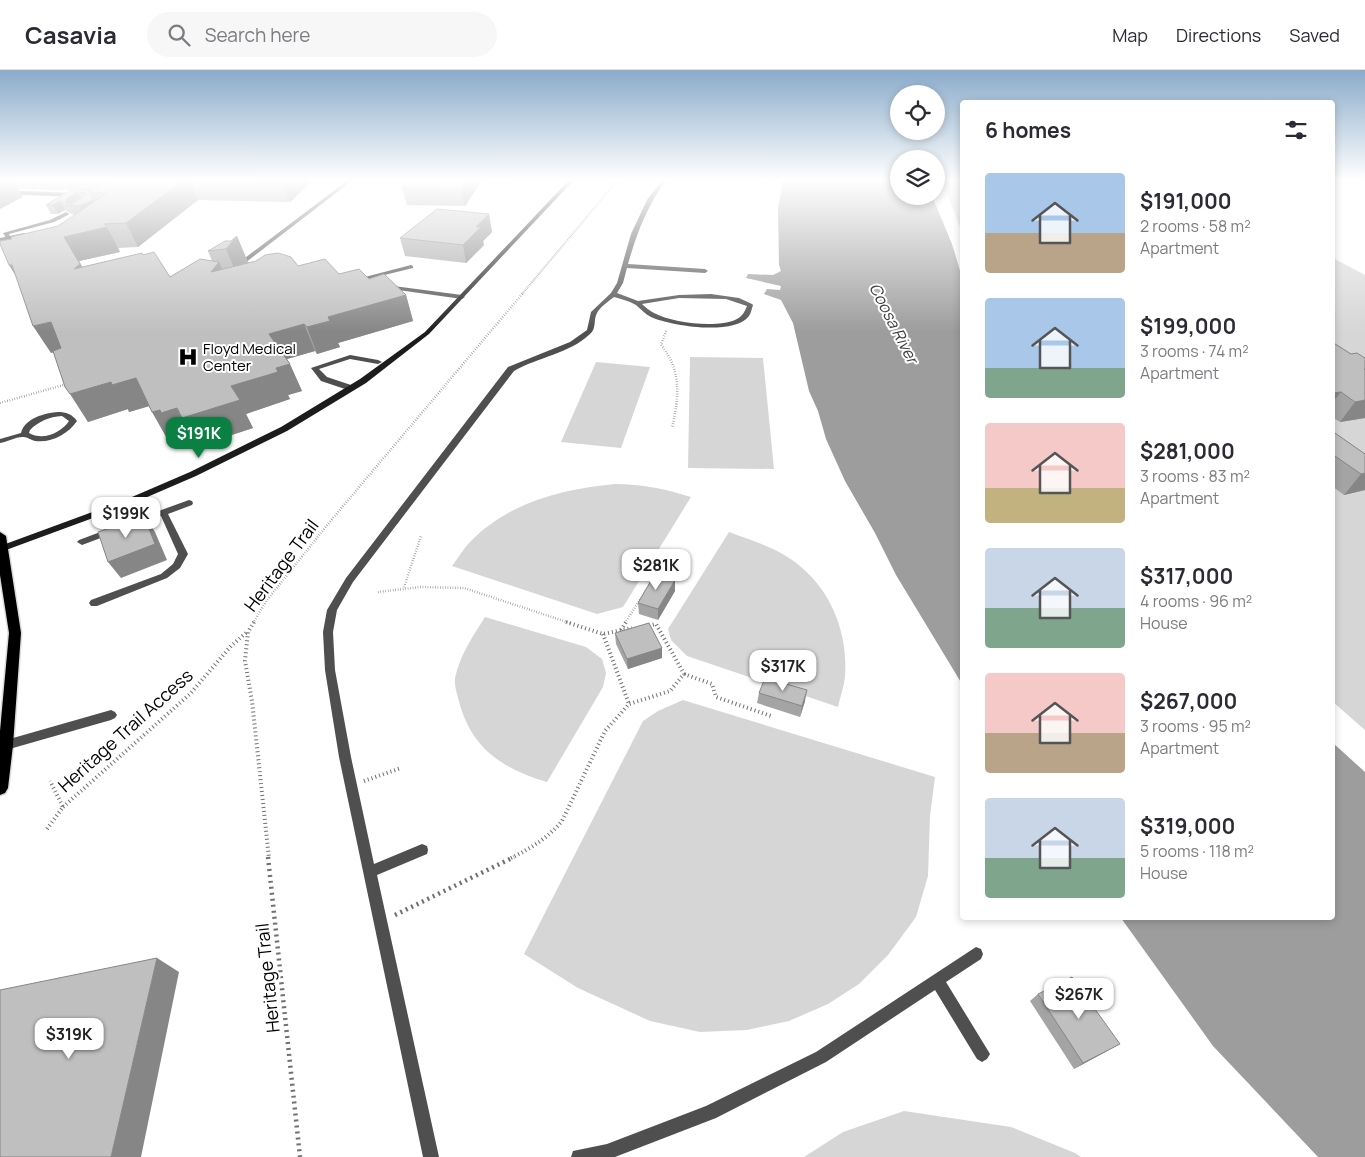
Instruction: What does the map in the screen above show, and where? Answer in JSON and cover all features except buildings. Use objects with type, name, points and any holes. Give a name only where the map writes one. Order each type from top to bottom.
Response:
[{"type":"main road","points":[[0,788],[6,745],[4,724],[15,633],[1,544],[128,502],[193,474],[284,429],[351,388],[427,333],[524,231]]},
{"type":"street","points":[[10,238],[6,233],[15,231]]},
{"type":"street","points":[[0,240],[40,231]]},
{"type":"street","points":[[239,265],[284,231]]},
{"type":"street","points":[[431,1157],[351,785],[330,670],[328,632],[332,610],[339,595],[511,370],[526,361],[585,336],[590,331],[594,312],[613,294],[620,283],[635,231]]},
{"type":"street","points":[[625,266],[705,271]]},
{"type":"street","points":[[411,267],[364,278],[371,285],[462,297]]},
{"type":"street","points":[[613,294],[638,303],[648,313],[670,321],[712,326],[732,324],[745,318],[750,306],[737,300],[705,297],[656,299],[638,303]]},
{"type":"street","points":[[351,388],[324,379],[315,368],[350,357],[378,362]]},
{"type":"street","points":[[0,441],[25,434],[34,438],[51,436],[69,427],[72,419],[63,414],[47,416],[30,424],[26,428],[25,434]]},
{"type":"street","points":[[82,542],[189,503]]},
{"type":"street","points":[[94,603],[164,576],[177,566],[183,554],[163,512]]},
{"type":"street","points":[[6,745],[110,715]]},
{"type":"street","points":[[370,872],[422,850]]},
{"type":"street","points":[[580,1157],[607,1152],[710,1112],[821,1057],[976,954]]},
{"type":"street","points":[[937,980],[982,1054]]},
{"type":"path","name":"Heritage Trail","points":[[300,1157],[252,701],[245,661],[248,632],[267,600],[333,518],[575,231]]},
{"type":"path","points":[[670,321],[661,344],[674,358],[676,373],[679,399],[672,428]]},
{"type":"path","points":[[0,403],[73,382]]},
{"type":"path","points":[[404,587],[421,536]]},
{"type":"path","points":[[621,630],[665,559]]},
{"type":"path","points":[[378,592],[404,587],[441,586],[464,588],[603,634],[656,624],[684,674],[712,684],[716,697],[771,716]]},
{"type":"path","name":"Heritage Trail Access","points":[[47,829],[62,806],[191,693],[235,641],[248,632]]},
{"type":"path","points":[[603,634],[629,704]]},
{"type":"path","points":[[381,923],[520,854],[552,833],[562,821],[605,731],[629,704],[670,692],[684,674]]},
{"type":"path","points":[[351,785],[401,768]]},
{"type":"path","points":[[50,781],[62,806]]},
{"type":"shaded area","points":[[1335,259],[1365,275],[1365,730],[1335,704]]},
{"type":"shaded area","points":[[690,357],[763,358],[774,469],[688,468]]},
{"type":"shaded area","points":[[596,362],[650,367],[621,448],[561,442]]},
{"type":"shaded area","points":[[615,484],[653,487],[691,497],[623,607],[597,614],[452,566],[468,544],[502,516],[520,507],[557,494]]},
{"type":"shaded area","points":[[729,532],[785,555],[801,567],[822,590],[836,616],[844,646],[845,677],[838,707],[687,656],[671,640],[668,629]]},
{"type":"shaded area","points":[[485,617],[586,647],[602,659],[606,673],[603,687],[547,782],[517,771],[492,756],[473,734],[466,721],[456,692],[455,678],[464,654]]},
{"type":"shaded area","points":[[683,700],[935,777],[930,816],[928,876],[916,917],[888,955],[859,984],[828,1004],[789,1021],[747,1030],[700,1032],[650,1021],[578,988],[524,954],[643,721],[658,711]]},
{"type":"shaded area","points":[[904,1111],[1011,1127],[1081,1157],[804,1157],[843,1132]]},
{"type":"water","name":"Coosa River","points":[[778,231],[946,231],[960,270],[960,681],[896,575],[875,533],[845,481],[826,439],[818,411],[809,391],[793,323],[781,300],[764,294],[767,289],[780,290],[781,286],[746,278],[748,274],[773,275],[781,271],[779,265]]},
{"type":"water","points":[[1335,745],[1365,772],[1365,1157],[1318,1157],[1213,1046],[1122,920],[1335,920]]},
{"type":"place","name":"Floyd Medical Center","points":[[188,357]]}]
